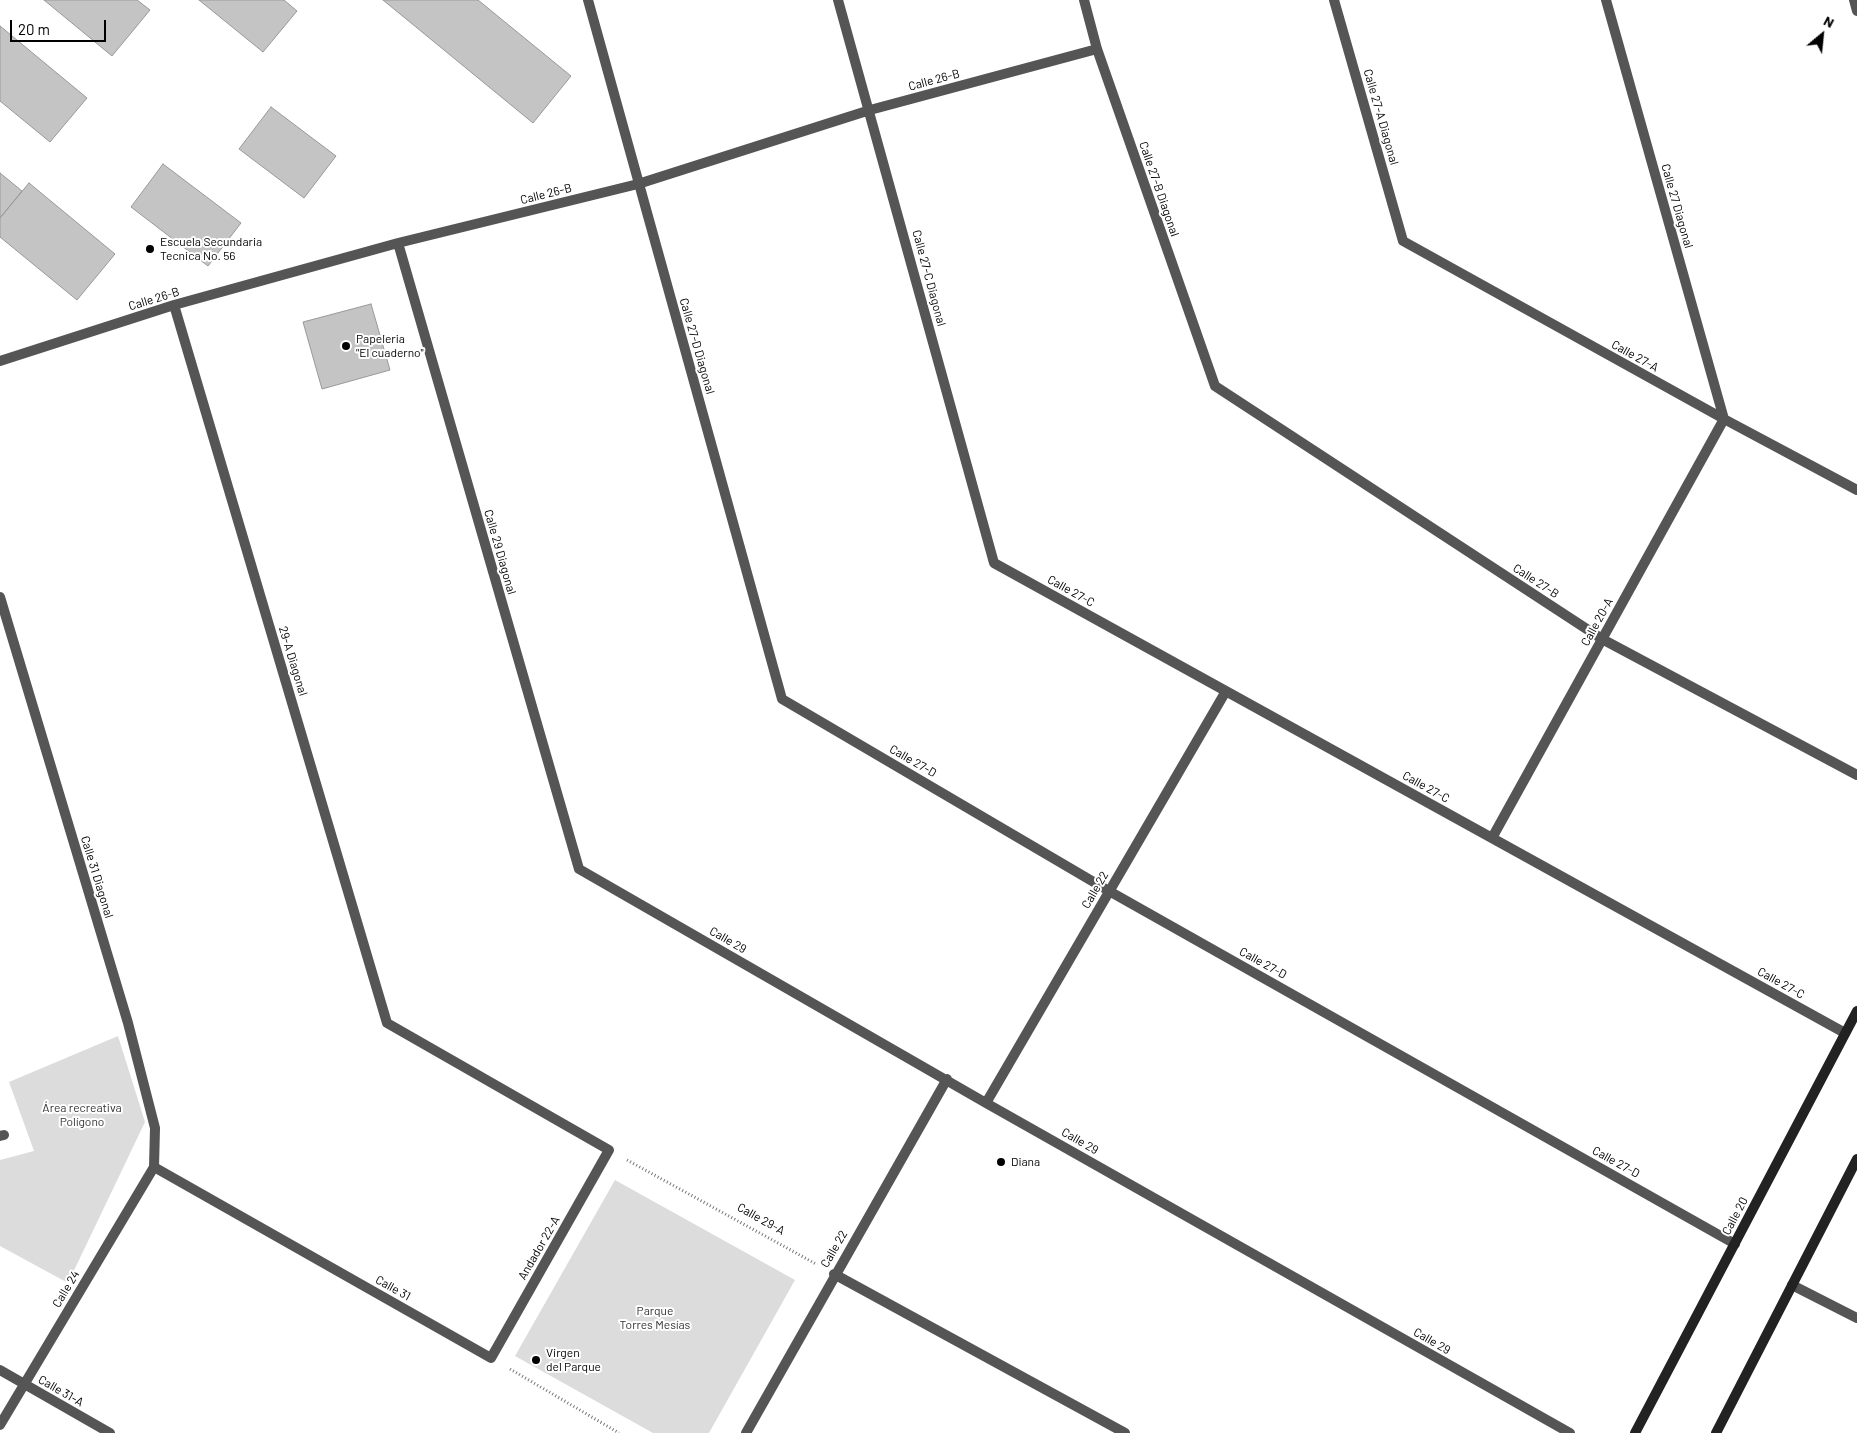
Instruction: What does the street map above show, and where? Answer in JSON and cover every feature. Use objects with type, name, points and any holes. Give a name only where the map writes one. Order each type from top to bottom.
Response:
[{"type":"main road","name":"Calle 20","points":[[1635,1433],[1857,1011]]},
{"type":"main road","points":[[1716,1433],[1857,1159]]},
{"type":"street","name":"Calle 27-D Diagonal","points":[[588,0],[782,699]]},
{"type":"street","name":"Calle 27-C Diagonal","points":[[838,0],[994,563]]},
{"type":"street","name":"Calle 27-B Diagonal","points":[[1084,0],[1097,49],[1214,386]]},
{"type":"street","name":"Calle 27-A Diagonal","points":[[1334,0],[1403,241]]},
{"type":"street","name":"Calle 27 Diagonal","points":[[1606,0],[1724,419]]},
{"type":"street","points":[[1854,0],[1857,11]]},
{"type":"street","name":"Calle 26-B","points":[[0,361],[174,306],[398,243],[638,184],[870,110],[1097,49]]},
{"type":"street","name":"Calle 27-A","points":[[1403,241],[1724,419],[1857,490]]},
{"type":"street","name":"Calle 29 Diagonal","points":[[398,243],[579,869]]},
{"type":"street","name":"29-A Diagonal","points":[[174,306],[387,1023],[609,1150]]},
{"type":"street","name":"Calle 27-B","points":[[1214,386],[1602,639],[1857,775]]},
{"type":"street","name":"Calle 20-A","points":[[1492,838],[1724,419]]},
{"type":"street","name":"Calle 27-C","points":[[994,563],[1845,1033]]},
{"type":"street","name":"Calle 31 Diagonal","points":[[0,597],[128,1023],[155,1128],[154,1168]]},
{"type":"street","name":"Calle 22","points":[[986,1103],[1226,691]]},
{"type":"street","name":"Calle 27-D","points":[[782,699],[1109,891],[1735,1244]]},
{"type":"street","name":"Calle 29","points":[[579,869],[986,1103],[1570,1433]]},
{"type":"street","name":"Calle 22","points":[[746,1433],[834,1274],[947,1079]]},
{"type":"street","name":"Andador 22-A","points":[[491,1358],[609,1150]]},
{"type":"street","name":"Calle 31","points":[[154,1168],[491,1358]]},
{"type":"street","name":"Calle 24","points":[[0,1425],[154,1168]]},
{"type":"street","points":[[834,1274],[1126,1433]]},
{"type":"street","points":[[1792,1285],[1857,1318]]},
{"type":"street","name":"Calle 31-A","points":[[0,1370],[110,1433]]},
{"type":"path","name":"Calle 29-A","points":[[609,1150],[834,1274]]},
{"type":"path","points":[[491,1358],[619,1433]]},
{"type":"green space","name":"Área recreativa Polígono","points":[[118,1036],[145,1122],[68,1283],[0,1246],[0,1160],[34,1151],[9,1082]]},
{"type":"green space","name":"Parque Torres Mesías","points":[[615,1180],[795,1280],[709,1433],[653,1433],[515,1356]]},
{"type":"building","points":[[44,0],[137,0],[150,10],[112,56]]},
{"type":"building","points":[[199,0],[284,0],[297,11],[263,52]]},
{"type":"building","points":[[383,0],[478,0],[571,76],[533,123]]},
{"type":"building","points":[[0,26],[87,98],[50,142],[0,101]]},
{"type":"building","points":[[271,107],[336,156],[304,198],[239,149]]},
{"type":"building","points":[[163,164],[241,223],[208,266],[131,207]]},
{"type":"building","points":[[0,173],[22,191],[0,218]]},
{"type":"building","points":[[29,183],[115,254],[77,300],[0,237],[0,218]]},
{"type":"building","name":"Papeleria \"El cuaderno\"","points":[[371,304],[390,370],[322,389],[303,322]]},
{"type":"place","name":"Escuela Secundaria Tecnica No. 56","points":[[150,249]]},
{"type":"place","name":"Papeleria \"El cuaderno\"","points":[[346,346]]},
{"type":"place","name":"Diana","points":[[1001,1162]]},
{"type":"place","name":"Virgen del Parque","points":[[536,1360]]}]
